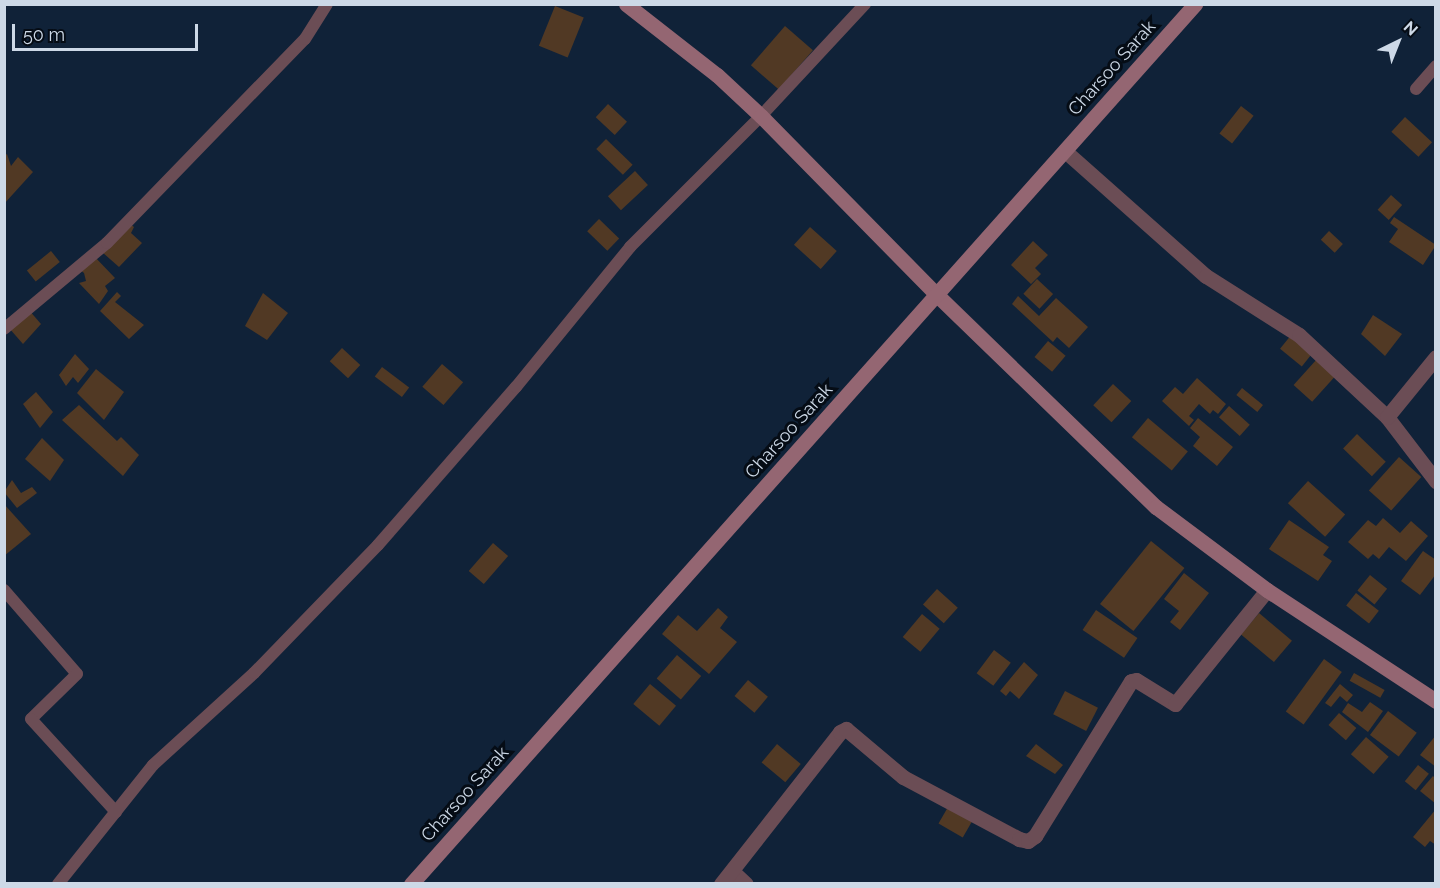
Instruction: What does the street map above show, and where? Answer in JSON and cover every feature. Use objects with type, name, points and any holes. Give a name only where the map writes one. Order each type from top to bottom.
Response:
[{"type":"street","points":[[626,4],[717,75],[761,116],[937,295],[1156,507],[1267,590],[1436,701]]},
{"type":"street","name":"Charsoo Sarak","points":[[411,884],[1195,4]]},
{"type":"street","points":[[1065,151],[1206,276],[1299,335],[1386,417],[1436,481]]},
{"type":"street","points":[[1386,417],[1436,357]]},
{"type":"street","points":[[721,884],[840,732],[846,729],[903,777],[1028,841],[1035,836],[1131,681],[1136,680],[1174,704],[1267,590]]},
{"type":"street","points":[[732,871],[746,884]]},
{"type":"lane","points":[[4,329],[107,243],[305,39],[327,4]]},
{"type":"lane","points":[[58,884],[153,765],[254,673],[378,545],[516,387],[630,248],[761,116],[866,4]]},
{"type":"lane","points":[[1416,89],[1436,66]]},
{"type":"lane","points":[[4,590],[77,674],[31,719],[116,812]]},
{"type":"building","points":[[555,6],[584,18],[568,57],[539,46]]},
{"type":"building","points":[[785,26],[813,50],[779,90],[751,65]]},
{"type":"building","points":[[608,104],[627,122],[615,135],[596,117]]},
{"type":"building","points":[[1241,106],[1254,116],[1232,143],[1219,134]]},
{"type":"building","points":[[1405,117],[1432,142],[1418,157],[1391,132]]},
{"type":"building","points":[[606,139],[633,165],[623,175],[596,149]]},
{"type":"building","points":[[7,154],[11,166],[18,157],[33,172],[4,204],[4,156]]},
{"type":"building","points":[[635,171],[648,185],[621,210],[608,196]]},
{"type":"building","points":[[1391,195],[1402,205],[1389,220],[1378,210]]},
{"type":"building","points":[[1394,217],[1436,245],[1423,265],[1389,242],[1398,229],[1390,223]]},
{"type":"building","points":[[599,219],[619,238],[607,251],[587,231]]},
{"type":"building","points":[[129,223],[134,227],[131,233],[142,243],[119,267],[102,252]]},
{"type":"building","points":[[810,227],[837,251],[821,269],[794,245]]},
{"type":"building","points":[[1329,231],[1343,244],[1335,253],[1321,240]]},
{"type":"building","points":[[1033,241],[1048,255],[1035,268],[1041,274],[1031,284],[1011,265]]},
{"type":"building","points":[[51,251],[60,262],[36,281],[27,271]]},
{"type":"building","points":[[93,255],[115,278],[105,286],[108,291],[99,304],[79,283],[86,281],[84,273],[79,269]]},
{"type":"building","points":[[1037,279],[1053,294],[1039,309],[1023,294]]},
{"type":"building","points":[[117,292],[121,296],[115,302],[144,325],[129,339],[100,311]]},
{"type":"building","points":[[263,293],[288,313],[267,340],[245,326]]},
{"type":"building","points":[[1018,296],[1039,316],[1056,298],[1088,327],[1069,348],[1057,337],[1053,342],[1012,304]]},
{"type":"building","points":[[28,309],[41,324],[23,344],[9,328]]},
{"type":"building","points":[[1373,315],[1402,334],[1385,356],[1361,334]]},
{"type":"building","points":[[1292,334],[1314,352],[1302,366],[1280,349]]},
{"type":"building","points":[[1048,341],[1066,356],[1052,372],[1035,357]]},
{"type":"building","points":[[342,348],[360,365],[348,378],[330,361]]},
{"type":"building","points":[[75,354],[89,369],[78,383],[73,377],[66,386],[59,375]]},
{"type":"building","points":[[1317,359],[1336,376],[1312,402],[1294,385]]},
{"type":"building","points":[[442,364],[463,382],[443,405],[422,387]]},
{"type":"building","points":[[382,367],[409,387],[402,397],[375,377]]},
{"type":"building","points":[[96,369],[124,392],[104,420],[77,393]]},
{"type":"building","points":[[1197,378],[1226,404],[1218,414],[1213,410],[1210,414],[1199,404],[1189,416],[1194,420],[1189,426],[1162,401],[1175,387],[1183,394]]},
{"type":"building","points":[[1113,384],[1131,401],[1112,422],[1093,405]]},
{"type":"building","points":[[1242,388],[1263,405],[1257,412],[1236,395]]},
{"type":"building","points":[[36,392],[53,412],[40,428],[23,404]]},
{"type":"building","points":[[79,405],[117,441],[121,437],[139,455],[123,476],[62,420]]},
{"type":"building","points":[[1229,406],[1250,425],[1240,436],[1219,417]]},
{"type":"building","points":[[1148,418],[1188,451],[1172,471],[1132,437]]},
{"type":"building","points":[[1198,418],[1233,447],[1217,466],[1193,446],[1200,437],[1190,428]]},
{"type":"building","points":[[1357,434],[1386,462],[1372,476],[1343,448]]},
{"type":"building","points":[[42,438],[64,460],[50,481],[25,459]]},
{"type":"building","points":[[1399,457],[1421,477],[1391,511],[1369,490]]},
{"type":"building","points":[[12,480],[21,493],[32,487],[37,493],[17,508],[4,492]]},
{"type":"building","points":[[1308,481],[1345,514],[1325,537],[1288,503]]},
{"type":"building","points":[[4,504],[31,534],[4,556]]},
{"type":"building","points":[[1383,518],[1400,533],[1411,521],[1428,536],[1406,561],[1389,547],[1379,559],[1373,554],[1368,559],[1348,542],[1368,520],[1376,526]]},
{"type":"building","points":[[1289,520],[1329,547],[1323,555],[1332,561],[1318,581],[1269,549]]},
{"type":"building","points":[[1151,541],[1184,568],[1133,631],[1100,604]]},
{"type":"building","points":[[493,543],[508,556],[484,584],[469,571]]},
{"type":"building","points":[[1423,551],[1436,560],[1436,574],[1420,595],[1401,581]]},
{"type":"building","points":[[1184,573],[1209,593],[1180,630],[1170,622],[1179,611],[1164,599]]},
{"type":"building","points":[[1370,575],[1387,589],[1375,604],[1357,591]]},
{"type":"building","points":[[937,589],[958,608],[944,623],[923,605]]},
{"type":"building","points":[[1356,593],[1379,611],[1369,623],[1346,606]]},
{"type":"building","points":[[718,608],[728,617],[720,628],[737,642],[709,674],[662,634],[678,615],[697,631]]},
{"type":"building","points":[[1096,610],[1137,638],[1124,658],[1083,630]]},
{"type":"building","points":[[1259,613],[1292,641],[1274,662],[1241,634]]},
{"type":"building","points":[[922,614],[940,629],[920,652],[903,637]]},
{"type":"building","points":[[994,650],[1011,663],[993,686],[977,673]]},
{"type":"building","points":[[677,655],[701,676],[681,699],[657,678]]},
{"type":"building","points":[[1324,659],[1342,672],[1304,725],[1286,712]]},
{"type":"building","points":[[1024,662],[1038,675],[1019,699],[1010,691],[1006,696],[1000,691]]},
{"type":"building","points":[[1354,673],[1385,690],[1380,698],[1350,681]]},
{"type":"building","points":[[748,680],[768,697],[754,713],[735,696]]},
{"type":"building","points":[[650,684],[676,706],[659,726],[633,704]]},
{"type":"building","points":[[1340,684],[1353,695],[1347,702],[1340,696],[1331,707],[1325,703]]},
{"type":"building","points":[[1065,691],[1098,708],[1086,731],[1053,714]]},
{"type":"building","points":[[1370,702],[1383,711],[1368,732],[1342,712],[1348,703],[1362,712]]},
{"type":"building","points":[[1388,711],[1417,733],[1399,757],[1370,735]]},
{"type":"building","points":[[1339,713],[1356,728],[1346,740],[1329,725]]},
{"type":"building","points":[[1436,735],[1436,767],[1420,755]]},
{"type":"building","points":[[1366,737],[1389,757],[1374,774],[1351,754]]},
{"type":"building","points":[[777,744],[801,764],[785,782],[762,762]]},
{"type":"building","points":[[1036,744],[1063,765],[1055,774],[1026,756]]},
{"type":"building","points":[[1418,765],[1429,774],[1416,790],[1405,781]]},
{"type":"building","points":[[1433,776],[1436,779],[1436,804],[1420,791]]},
{"type":"building","points":[[948,807],[972,821],[963,837],[938,823]]},
{"type":"building","points":[[1436,809],[1436,845],[1430,841],[1425,847],[1413,837]]}]
